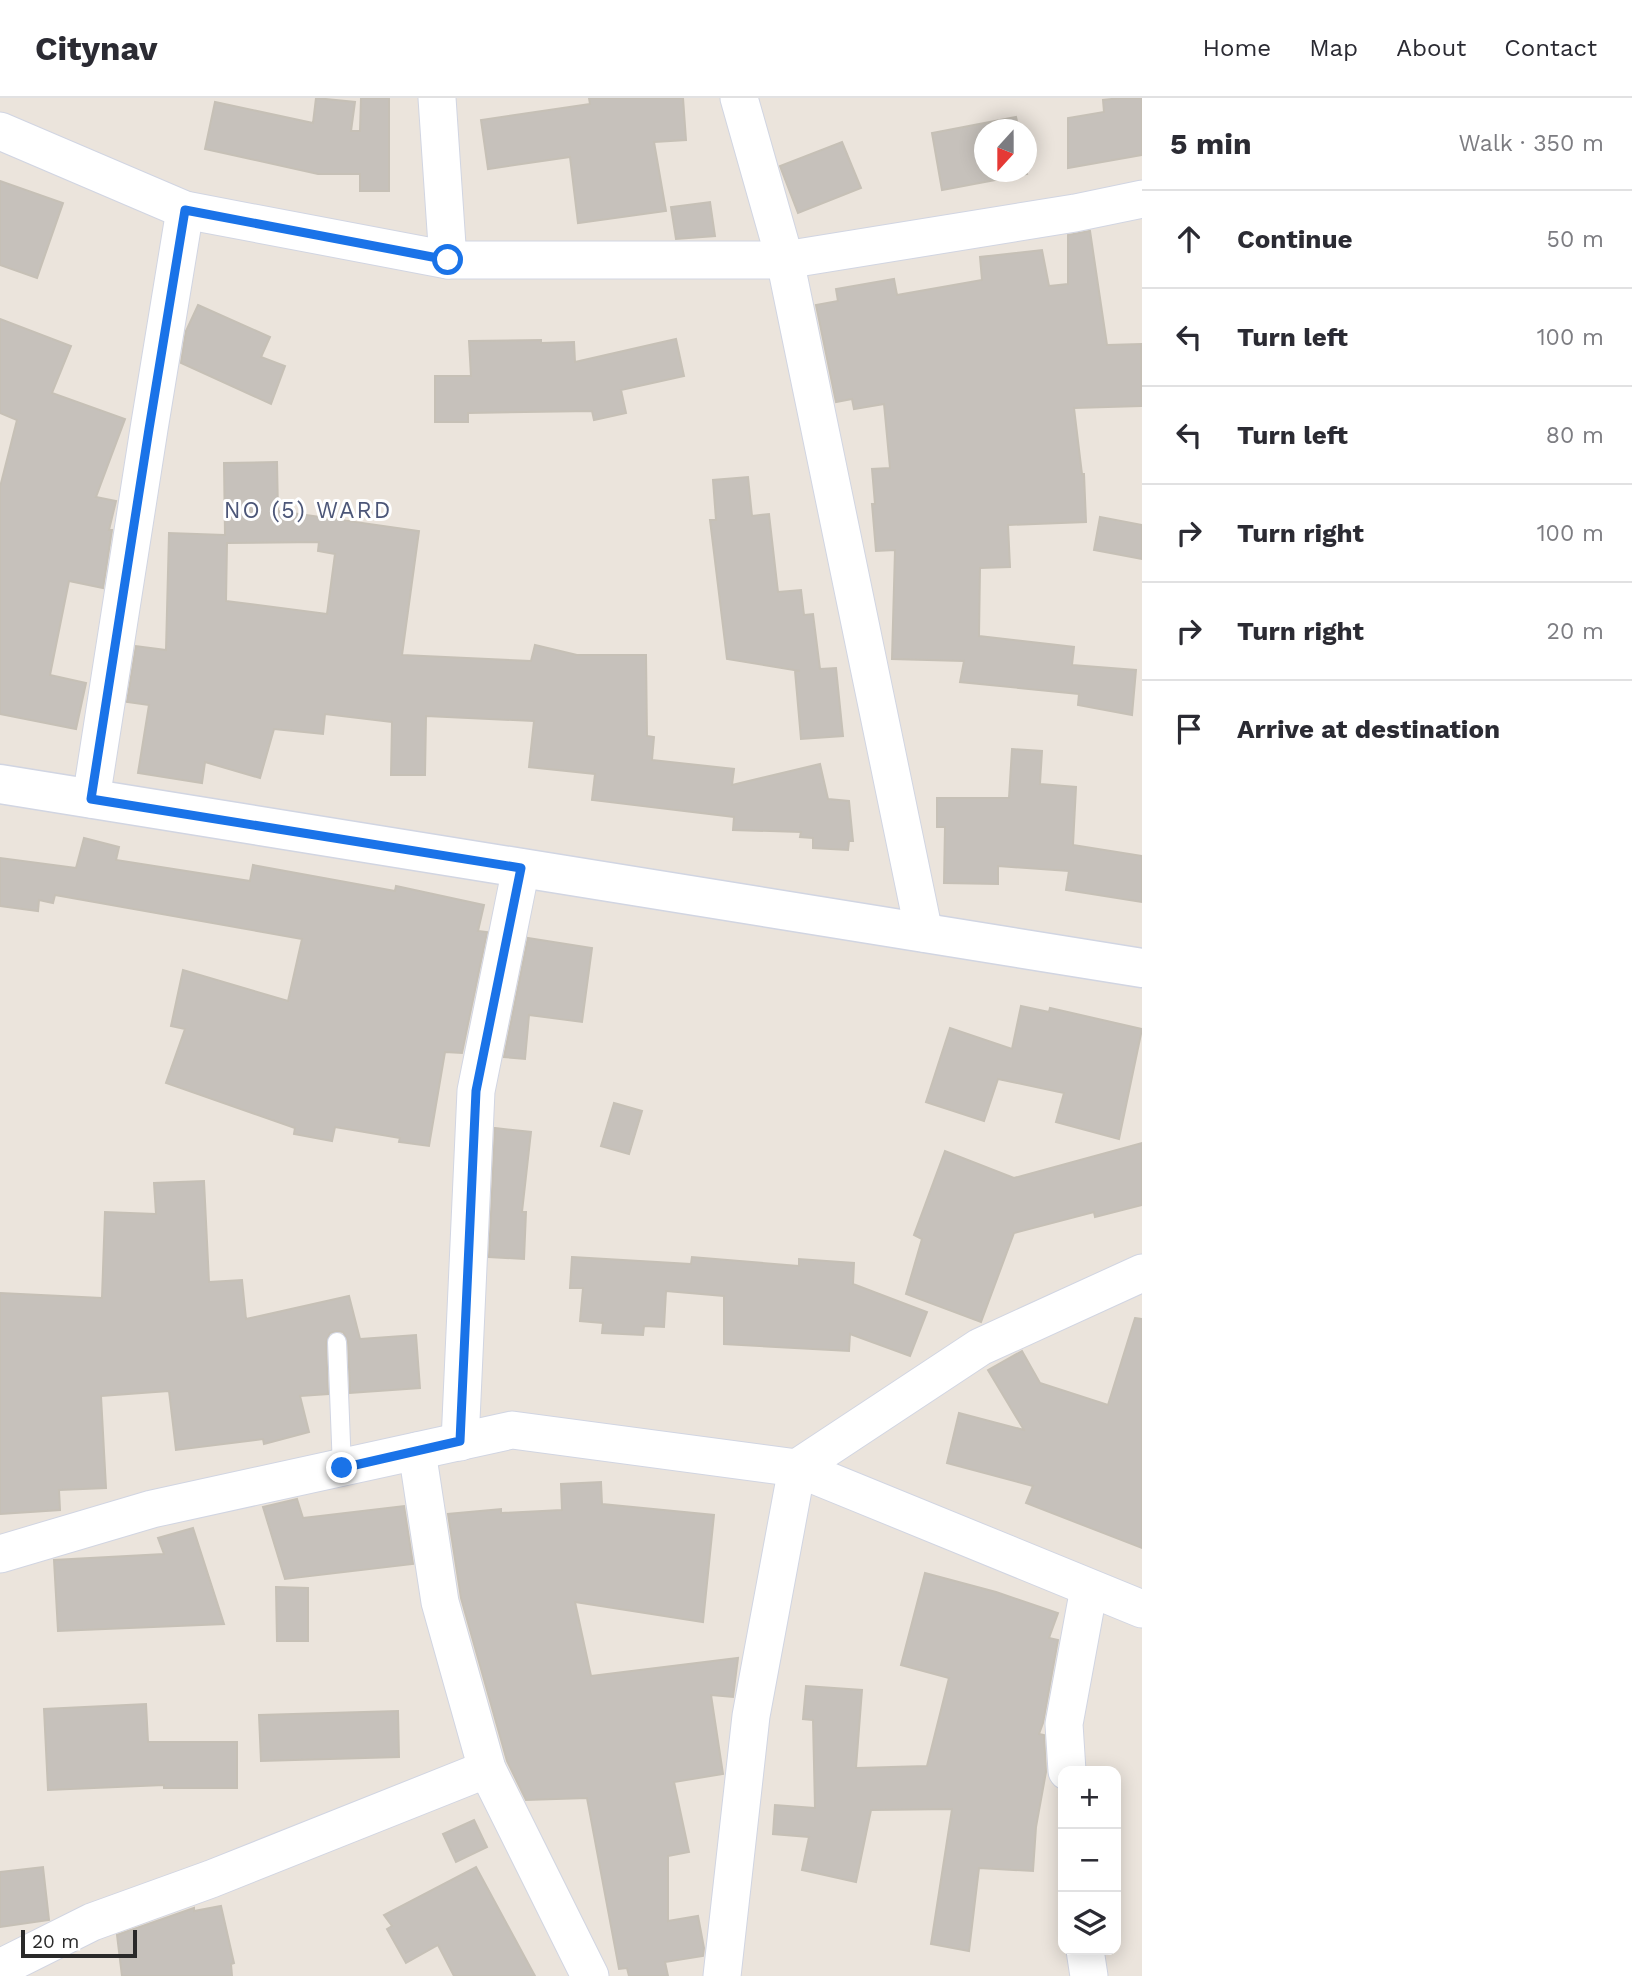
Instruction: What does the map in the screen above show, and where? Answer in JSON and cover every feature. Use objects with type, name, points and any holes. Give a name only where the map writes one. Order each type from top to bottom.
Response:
[{"type":"street","points":[[437,98],[448,260]]},
{"type":"street","points":[[742,99],[785,260],[924,933]]},
{"type":"street","points":[[0,131],[185,210],[448,260],[785,260],[1062,215],[1142,199]]},
{"type":"street","points":[[91,799],[185,210]]},
{"type":"street","points":[[0,784],[1142,968]]},
{"type":"street","points":[[460,1441],[476,1091],[521,868]]},
{"type":"street","points":[[722,1976],[751,1716],[797,1468],[980,1347],[1142,1273]]},
{"type":"street","points":[[0,1553],[152,1509],[512,1430],[797,1468],[1142,1609]]},
{"type":"street","points":[[417,1451],[439,1602],[487,1769],[590,1976]]},
{"type":"street","points":[[1067,1766],[1065,1724],[1089,1588]]},
{"type":"street","points":[[0,1968],[92,1922],[211,1880],[487,1769]]},
{"type":"street","points":[[1086,1955],[1089,1976]]},
{"type":"lane","points":[[337,1342],[342,1468]]},
{"type":"building","points":[[316,98],[355,102],[351,131],[360,131],[361,98],[389,98],[389,191],[360,191],[360,174],[318,174],[205,149],[215,102],[313,123]]},
{"type":"building","points":[[589,98],[683,98],[686,140],[654,142],[666,211],[578,223],[570,157],[488,169],[481,120],[590,104]]},
{"type":"building","points":[[1142,98],[1142,155],[1068,168],[1068,118],[1104,112],[1103,100]]},
{"type":"building","points":[[974,125],[974,182],[984,182],[942,190],[932,133]]},
{"type":"building","points":[[842,142],[861,188],[798,213],[780,166]]},
{"type":"building","points":[[0,181],[63,203],[37,278],[0,265]]},
{"type":"building","points":[[710,202],[715,236],[676,239],[671,207]]},
{"type":"building","points":[[1090,231],[1107,345],[1141,344],[1142,406],[1074,408],[1084,474],[1086,522],[1008,525],[1010,567],[980,568],[979,636],[1074,647],[1072,665],[1136,670],[1132,715],[1078,705],[1079,694],[960,682],[964,661],[892,659],[895,550],[876,551],[872,504],[875,504],[872,469],[890,468],[884,404],[854,409],[852,399],[836,402],[816,305],[838,301],[836,289],[894,279],[897,295],[982,280],[980,257],[1042,250],[1049,286],[1068,284],[1068,235]]},
{"type":"building","points":[[198,305],[270,337],[261,357],[285,366],[271,404],[181,363],[186,331]]},
{"type":"building","points":[[0,319],[71,346],[52,393],[125,419],[96,497],[116,501],[109,530],[112,530],[103,588],[69,581],[50,675],[86,683],[76,729],[0,714],[0,487],[17,420],[0,413]]},
{"type":"building","points":[[676,339],[684,376],[621,390],[626,413],[594,420],[592,411],[468,413],[468,422],[435,422],[435,376],[471,376],[469,341],[574,342],[575,362]]},
{"type":"building","points":[[277,462],[278,511],[419,531],[402,655],[531,661],[535,645],[577,655],[646,655],[647,736],[654,737],[652,760],[734,769],[732,785],[820,764],[828,799],[849,801],[853,841],[849,841],[848,850],[813,848],[813,838],[800,837],[801,832],[733,830],[734,817],[592,800],[595,774],[529,767],[534,721],[426,716],[425,775],[391,775],[392,722],[325,714],[323,734],[274,729],[260,778],[205,762],[202,783],[138,773],[149,705],[127,702],[136,646],[166,650],[169,533],[225,535],[224,463]],"holes":[[[319,542],[318,551],[335,554],[327,614],[226,601],[227,543]]]},
{"type":"building","points":[[748,477],[752,516],[769,514],[778,592],[801,590],[804,615],[813,614],[820,669],[836,668],[843,736],[801,739],[795,671],[800,671],[727,659],[710,520],[716,520],[713,480]]},
{"type":"building","points":[[1100,517],[1142,525],[1142,559],[1094,550]]},
{"type":"building","points":[[1012,749],[1042,751],[1040,784],[1076,787],[1073,845],[1142,856],[1142,902],[1066,890],[1069,871],[998,866],[998,884],[944,883],[945,827],[937,827],[937,798],[1009,798]]},
{"type":"building","points":[[84,838],[119,847],[116,860],[250,881],[253,865],[395,891],[396,886],[484,905],[478,931],[487,932],[462,1053],[445,1052],[429,1146],[335,1127],[332,1141],[294,1134],[295,1128],[166,1083],[185,1029],[171,1026],[183,970],[288,1001],[302,939],[55,895],[53,903],[39,900],[38,911],[0,906],[0,858],[76,868]]},
{"type":"building","points":[[528,938],[592,948],[582,1022],[529,1015],[525,1059],[504,1057]]},
{"type":"building","points":[[1021,1006],[1049,1012],[1050,1008],[1142,1029],[1119,1139],[1056,1122],[1064,1093],[998,1079],[984,1121],[926,1102],[950,1028],[1012,1049]]},
{"type":"building","points":[[614,1103],[642,1111],[629,1154],[601,1146]]},
{"type":"building","points":[[495,1128],[531,1132],[522,1212],[526,1212],[524,1259],[489,1257]]},
{"type":"building","points":[[1142,1143],[1142,1205],[1095,1217],[1094,1212],[1014,1233],[981,1322],[906,1294],[922,1239],[914,1235],[945,1151],[1014,1178]]},
{"type":"building","points":[[204,1181],[209,1282],[242,1280],[246,1319],[349,1296],[360,1339],[416,1335],[420,1388],[350,1393],[348,1341],[343,1332],[337,1331],[330,1333],[326,1342],[328,1394],[300,1396],[309,1432],[264,1444],[263,1439],[176,1450],[169,1391],[101,1396],[106,1488],[59,1490],[60,1510],[0,1514],[0,1293],[102,1298],[105,1212],[156,1214],[154,1183]]},
{"type":"building","points":[[572,1257],[691,1264],[692,1257],[799,1266],[799,1259],[854,1263],[853,1284],[927,1312],[910,1356],[850,1334],[849,1351],[724,1344],[724,1296],[666,1291],[664,1327],[644,1326],[643,1335],[602,1333],[603,1323],[580,1321],[583,1288],[570,1288]]},
{"type":"building","points":[[1135,1318],[1142,1319],[1142,1548],[1026,1503],[1033,1486],[947,1463],[959,1413],[1024,1430],[988,1370],[1022,1351],[1040,1383],[1108,1405]]},
{"type":"building","points":[[601,1482],[602,1504],[714,1515],[703,1622],[575,1602],[591,1676],[738,1658],[733,1697],[711,1695],[723,1774],[674,1782],[689,1852],[668,1856],[668,1921],[698,1916],[704,1948],[703,1956],[665,1962],[668,1976],[629,1976],[627,1968],[619,1969],[587,1798],[526,1800],[507,1761],[461,1598],[448,1514],[501,1509],[501,1513],[562,1510],[561,1484]]},
{"type":"building","points":[[297,1499],[303,1518],[404,1506],[413,1564],[285,1579],[263,1507]]},
{"type":"building","points":[[193,1528],[224,1624],[58,1631],[54,1560],[164,1554],[158,1538]]},
{"type":"building","points":[[925,1573],[996,1592],[1058,1613],[1049,1638],[1058,1640],[1039,1734],[1044,1735],[1046,1772],[1036,1827],[1033,1871],[979,1868],[969,1951],[931,1944],[952,1809],[871,1810],[856,1882],[802,1870],[809,1837],[773,1834],[775,1805],[815,1808],[813,1720],[803,1719],[806,1686],[862,1690],[856,1768],[927,1766],[949,1678],[901,1665]]},
{"type":"building","points":[[276,1587],[308,1588],[308,1641],[277,1641]]},
{"type":"building","points":[[146,1704],[148,1742],[237,1742],[237,1788],[164,1788],[164,1785],[48,1790],[44,1709]]},
{"type":"building","points":[[398,1711],[399,1757],[261,1761],[259,1715]]},
{"type":"building","points":[[474,1820],[487,1847],[456,1862],[443,1834]]},
{"type":"building","points":[[43,1867],[49,1920],[0,1927],[0,1872]]},
{"type":"building","points":[[476,1867],[535,1976],[454,1976],[438,1945],[406,1963],[387,1929],[392,1926],[384,1915]]},
{"type":"building","points":[[221,1906],[234,1963],[231,1964],[232,1976],[122,1976],[117,1935],[194,1908],[194,1911]]},
{"type":"district","name":"NO (5) WARD","points":[[308,510]]},
{"type":"route","points":[[342,1468],[460,1441],[476,1091],[521,868],[91,799],[185,210],[448,260]]}]
